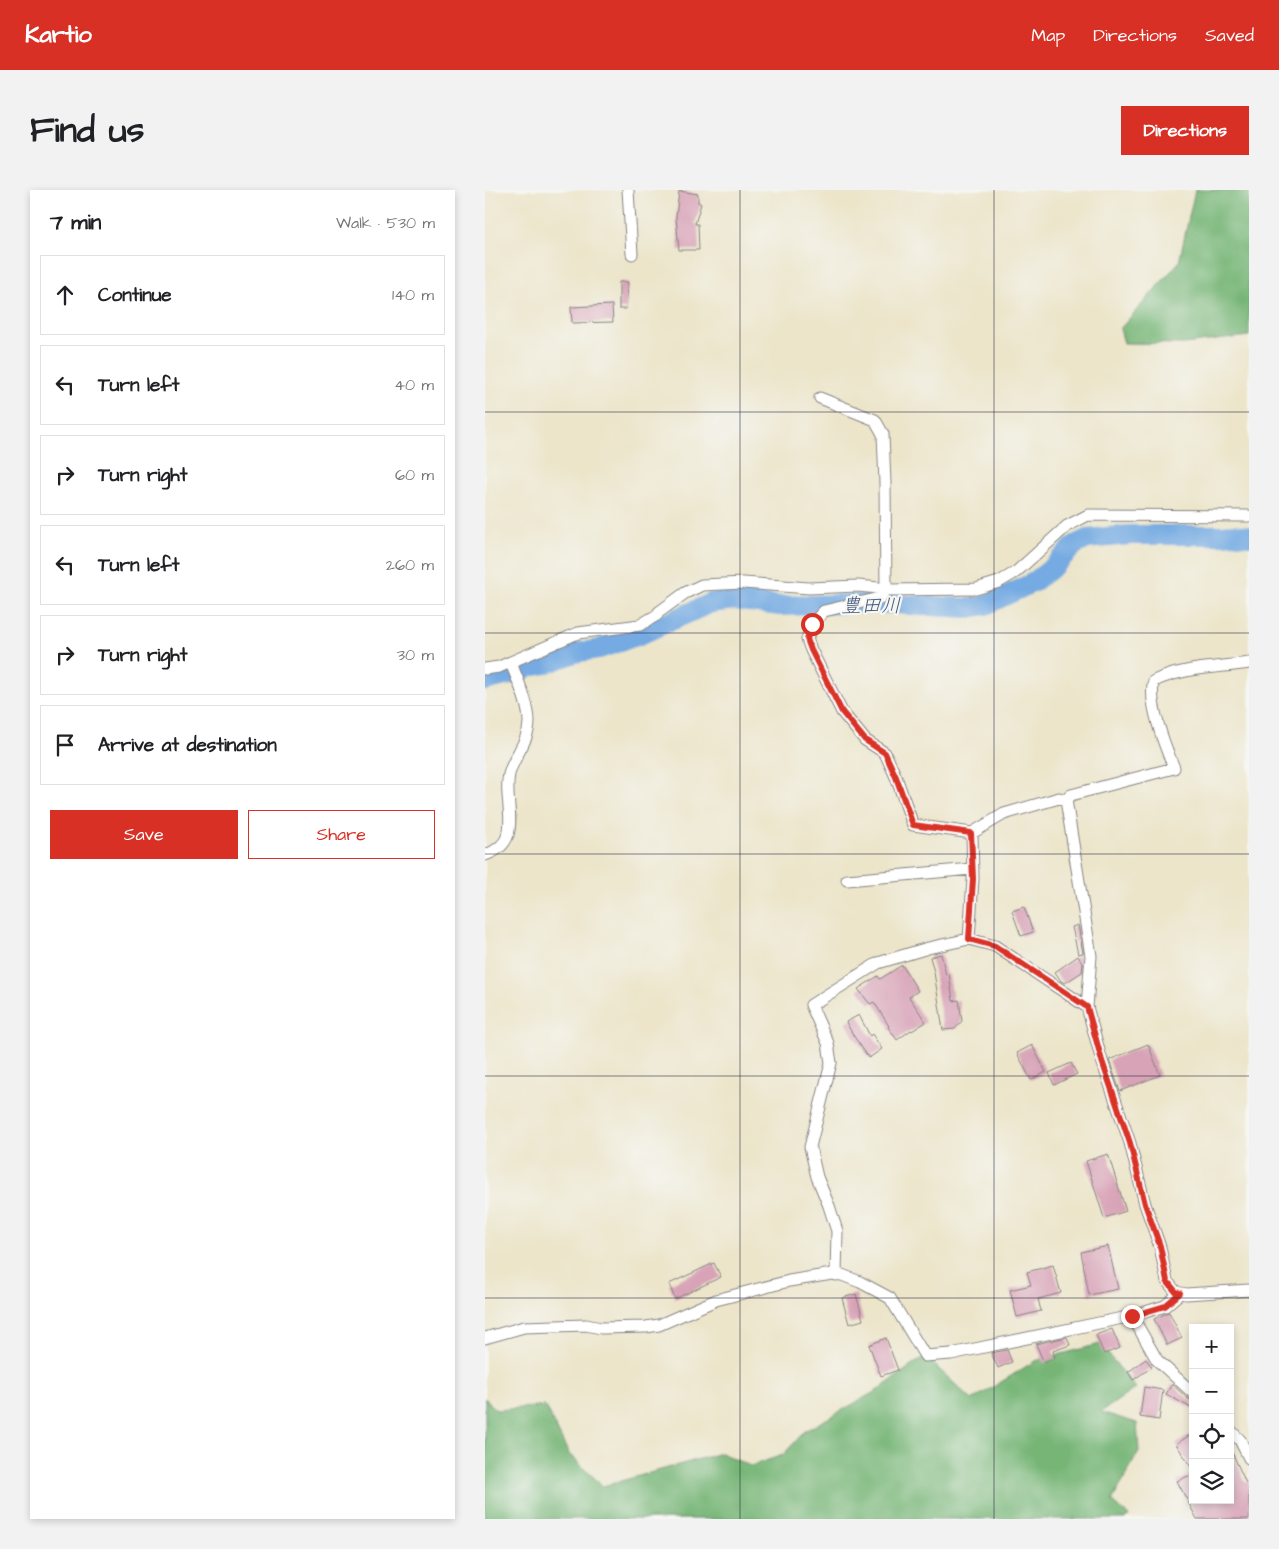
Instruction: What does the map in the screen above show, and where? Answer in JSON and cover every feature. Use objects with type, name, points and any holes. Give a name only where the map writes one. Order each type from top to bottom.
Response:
[{"type":"street","points":[[628,190],[632,254]]},
{"type":"street","points":[[820,398],[875,420],[883,434],[886,590],[880,598],[824,611],[812,624],[807,639],[842,712],[865,740],[885,753],[896,777],[913,825],[971,833],[1004,814],[1059,798],[1066,800]]},
{"type":"street","points":[[485,669],[499,668],[578,633],[640,625],[657,615],[685,593],[702,585],[744,583],[809,588],[858,586],[886,590],[976,589],[999,582],[1016,572],[1067,526],[1088,515],[1249,516]]},
{"type":"street","points":[[485,855],[495,852],[503,843],[511,828],[508,794],[509,772],[525,741],[529,722],[525,700],[511,663]]},
{"type":"street","points":[[1066,800],[1071,795],[1174,768],[1163,740],[1153,702],[1153,682],[1166,675],[1170,676],[1187,671],[1249,663]]},
{"type":"street","points":[[1066,800],[1091,956],[1087,1007],[1102,1061],[1130,1143],[1145,1204],[1160,1246],[1167,1281],[1176,1292],[1187,1294],[1249,1290]]},
{"type":"street","points":[[969,939],[972,869],[971,833]]},
{"type":"street","points":[[847,880],[972,869]]},
{"type":"street","points":[[836,1275],[837,1231],[817,1177],[810,1147],[831,1063],[828,1043],[811,1005],[878,964],[928,948],[969,939],[995,946],[1087,1007]]},
{"type":"street","points":[[485,1338],[524,1327],[586,1326],[601,1328],[659,1325],[716,1300],[789,1281],[836,1275],[860,1282],[890,1298],[925,1356],[951,1354],[1132,1316],[1165,1306],[1180,1293]]},
{"type":"street","points":[[1132,1316],[1157,1360],[1189,1389]]},
{"type":"street","points":[[1234,1434],[1240,1440],[1249,1458]]},
{"type":"green space","points":[[1195,190],[1249,190],[1249,336],[1184,344],[1124,343],[1120,329],[1179,262]]},
{"type":"green space","points":[[1100,1344],[1136,1388],[1101,1412],[1137,1423],[1139,1451],[1112,1501],[1129,1516],[1126,1519],[485,1519],[485,1398],[496,1410],[545,1406],[569,1454],[603,1486],[721,1453],[750,1466],[783,1455],[805,1431],[878,1390],[925,1356],[972,1400],[1035,1361]]},
{"type":"building","points":[[679,191],[698,194],[698,202],[701,204],[695,224],[698,224],[699,250],[679,250],[676,217]]},
{"type":"building","points":[[619,282],[628,282],[626,309],[619,309]]},
{"type":"building","points":[[612,305],[613,322],[572,323],[571,307]]},
{"type":"building","points":[[1024,907],[1033,932],[1021,936],[1012,911]]},
{"type":"building","points":[[1078,925],[1083,953],[1078,954],[1072,927]]},
{"type":"building","points":[[941,954],[946,975],[949,974],[953,1001],[959,1000],[962,1021],[955,1029],[943,1030],[930,957]]},
{"type":"building","points":[[1078,956],[1083,964],[1082,972],[1065,983],[1061,981],[1055,972]]},
{"type":"building","points":[[902,965],[918,991],[909,997],[926,1022],[897,1040],[874,1002],[870,1004],[858,989],[878,976],[880,979]]},
{"type":"building","points":[[859,1015],[870,1036],[872,1034],[882,1049],[869,1058],[846,1022]]},
{"type":"building","points":[[1148,1044],[1160,1075],[1120,1091],[1109,1060]]},
{"type":"building","points":[[1032,1045],[1046,1072],[1031,1080],[1017,1053]]},
{"type":"building","points":[[1071,1063],[1077,1074],[1054,1085],[1049,1073]]},
{"type":"building","points":[[1108,1154],[1126,1211],[1104,1218],[1086,1161]]},
{"type":"building","points":[[1108,1246],[1118,1289],[1089,1295],[1081,1252]]},
{"type":"building","points":[[714,1263],[721,1277],[675,1299],[669,1284]]},
{"type":"building","points":[[1053,1265],[1061,1293],[1038,1299],[1041,1311],[1017,1317],[1010,1290],[1031,1285],[1027,1272]]},
{"type":"building","points":[[856,1294],[863,1320],[849,1324],[842,1298]]},
{"type":"building","points":[[1169,1312],[1182,1338],[1167,1345],[1154,1319]]},
{"type":"building","points":[[1112,1329],[1120,1348],[1104,1354],[1096,1335]]},
{"type":"building","points":[[1067,1337],[1070,1345],[1053,1351],[1055,1358],[1044,1363],[1036,1344]]},
{"type":"building","points":[[886,1338],[898,1370],[881,1376],[869,1345]]},
{"type":"building","points":[[1007,1350],[1012,1362],[998,1368],[991,1353]]},
{"type":"building","points":[[1146,1359],[1152,1367],[1133,1380],[1128,1372]]},
{"type":"building","points":[[1172,1384],[1189,1399],[1189,1407],[1166,1394]]},
{"type":"building","points":[[1144,1387],[1163,1390],[1159,1420],[1140,1417]]},
{"type":"building","points":[[1189,1436],[1189,1464],[1176,1444]]},
{"type":"building","points":[[1234,1457],[1246,1483],[1249,1481],[1249,1519],[1197,1519],[1189,1504],[1234,1504]]},
{"type":"building","points":[[1189,1476],[1189,1504],[1177,1481]]},
{"type":"waterway","name":"豊田川","points":[[485,681],[509,675],[529,667],[546,664],[575,653],[599,649],[642,634],[711,603],[734,600],[780,606],[874,603],[969,608],[986,605],[1034,582],[1054,566],[1075,545],[1087,539],[1130,535],[1233,534],[1249,536]]},
{"type":"route","points":[[812,624],[807,639],[842,712],[865,740],[885,753],[896,777],[913,825],[971,833],[973,879],[969,939],[995,946],[1087,1007],[1102,1061],[1130,1143],[1145,1204],[1160,1246],[1167,1281],[1176,1292],[1180,1293],[1165,1306],[1132,1316]]}]
